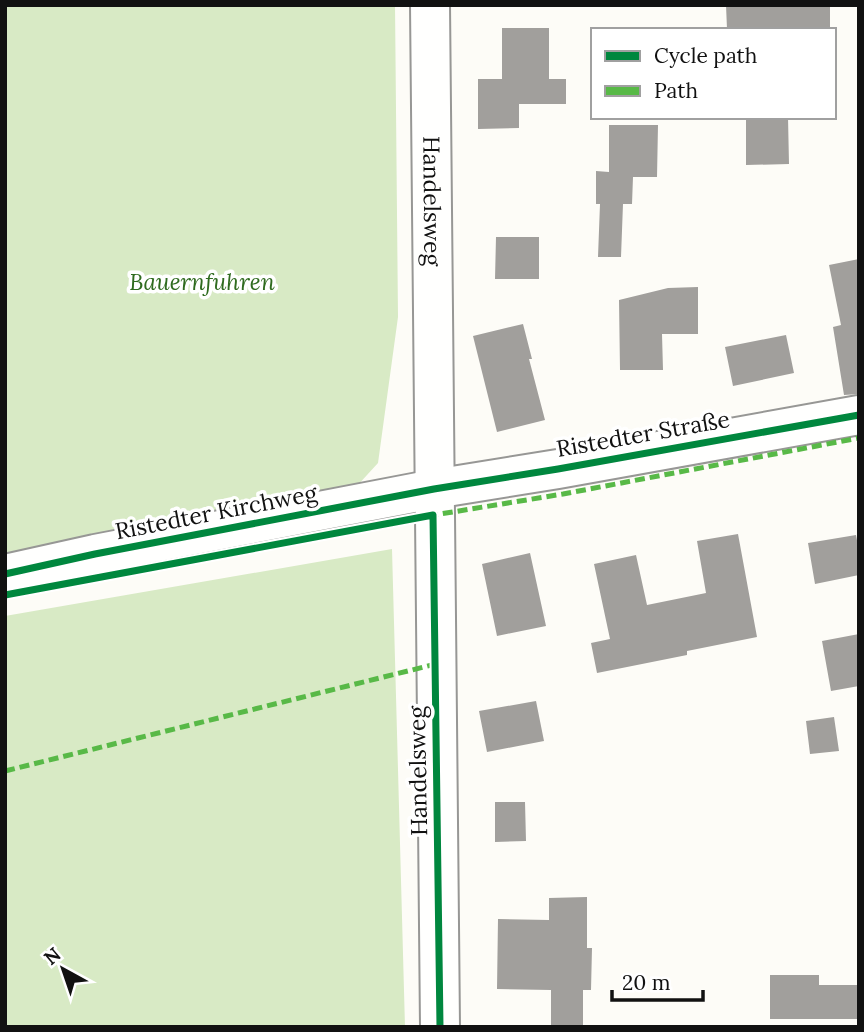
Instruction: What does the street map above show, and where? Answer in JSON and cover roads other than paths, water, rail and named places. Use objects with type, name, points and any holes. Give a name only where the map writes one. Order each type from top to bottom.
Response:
[{"type":"street","name":"Handelsweg","points":[[430,5],[440,1027]]},
{"type":"street","name":"Ristedter Straße","points":[[434,489],[558,470],[859,415]]},
{"type":"street","name":"Ristedter Kirchweg","points":[[5,575],[95,554],[434,489]]},
{"type":"park label","name":"Bauernfuhren","points":[[202,282]]}]
